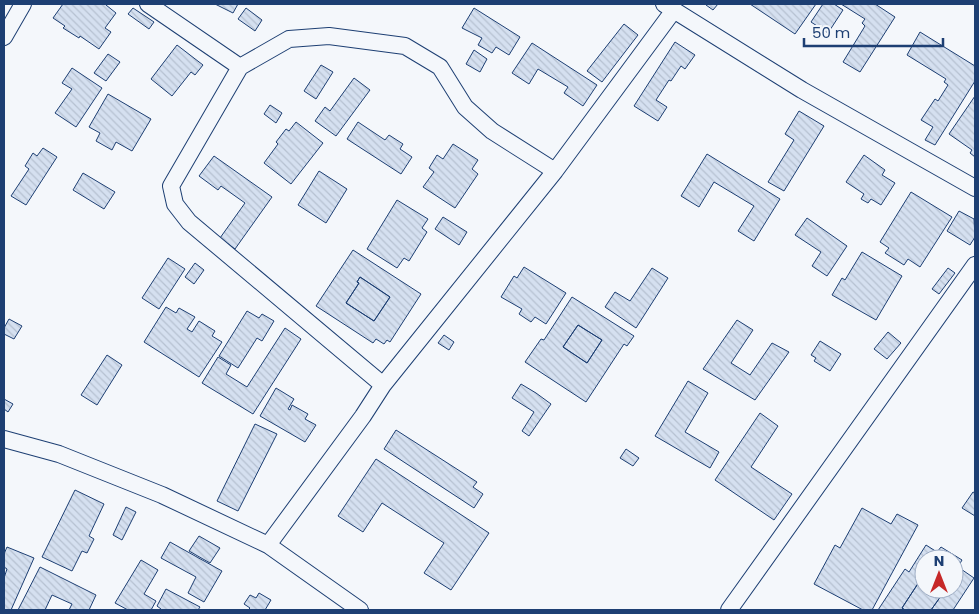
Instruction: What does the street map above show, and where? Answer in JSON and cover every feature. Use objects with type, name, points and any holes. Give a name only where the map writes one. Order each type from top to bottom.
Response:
[{"type":"street","points":[[4,37],[23,4]]},
{"type":"street","points":[[148,4],[240,66]]},
{"type":"street","points":[[268,545],[364,416],[383,385],[556,171],[669,7],[802,90],[975,188]]},
{"type":"street","points":[[383,385],[188,222],[174,204],[171,186],[240,66],[289,39],[329,36],[405,46],[440,66],[465,107],[492,131],[556,171]]},
{"type":"street","points":[[729,610],[975,265]]},
{"type":"street","points":[[4,439],[58,454],[162,495],[268,545],[360,610]]},
{"type":"building","points":[[63,4],[107,4],[116,13],[105,28],[111,32],[99,49],[80,36],[79,38],[63,28],[65,26],[53,18]]},
{"type":"building","points":[[215,4],[238,4],[233,13]]},
{"type":"building","points":[[707,4],[718,4],[713,10]]},
{"type":"building","points":[[750,4],[816,4],[795,34]]},
{"type":"building","points":[[823,4],[834,4],[843,10],[828,33],[811,22]]},
{"type":"building","points":[[841,4],[875,4],[895,17],[860,72],[843,62],[865,26],[862,23],[865,19]]},
{"type":"building","points":[[133,8],[154,22],[149,29],[128,14]]},
{"type":"building","points":[[246,8],[262,20],[255,31],[238,19]]},
{"type":"building","points":[[474,8],[520,37],[509,55],[496,47],[492,53],[478,45],[482,38],[462,28]]},
{"type":"building","points":[[624,24],[638,35],[602,82],[587,71]]},
{"type":"building","points":[[920,32],[975,66],[975,81],[935,145],[925,140],[933,127],[921,120],[935,99],[938,101],[948,85],[944,82],[946,79],[907,55]]},
{"type":"building","points":[[675,42],[695,55],[685,69],[681,66],[656,100],[667,107],[658,121],[634,106]]},
{"type":"building","points":[[532,43],[597,85],[583,106],[564,93],[568,87],[538,69],[529,84],[512,73]]},
{"type":"building","points":[[177,45],[203,65],[195,75],[191,72],[172,96],[151,79]]},
{"type":"building","points":[[474,50],[487,59],[480,72],[466,64]]},
{"type":"building","points":[[108,54],[120,62],[106,81],[94,73]]},
{"type":"building","points":[[321,65],[333,72],[316,99],[304,91]]},
{"type":"building","points":[[72,68],[102,88],[76,127],[55,113],[72,89],[62,83]]},
{"type":"building","points":[[354,78],[370,90],[336,136],[315,121],[325,107],[330,111]]},
{"type":"building","points":[[108,94],[151,119],[132,151],[116,142],[112,150],[96,141],[100,133],[89,127]]},
{"type":"building","points":[[975,96],[975,157],[970,153],[972,150],[949,134]]},
{"type":"building","points":[[270,105],[282,113],[276,123],[264,114]]},
{"type":"building","points":[[799,111],[824,126],[784,191],[768,182],[794,140],[785,134]]},
{"type":"building","points":[[296,122],[323,143],[291,184],[264,163],[286,129],[289,131]]},
{"type":"building","points":[[358,122],[385,140],[389,135],[403,144],[400,149],[412,157],[401,174],[347,139]]},
{"type":"building","points":[[453,144],[478,160],[472,169],[478,174],[455,208],[423,187],[434,172],[429,168],[437,155],[443,159]]},
{"type":"building","points":[[43,148],[57,157],[26,205],[11,196],[29,169],[25,166],[33,153],[37,156]]},
{"type":"building","points":[[707,154],[780,199],[754,241],[738,231],[754,206],[714,182],[699,207],[681,196]]},
{"type":"building","points":[[864,155],[885,170],[882,175],[895,183],[881,205],[871,199],[868,203],[861,199],[864,194],[846,182]]},
{"type":"building","points":[[214,156],[272,197],[235,249],[220,238],[245,203],[221,186],[218,190],[199,176]]},
{"type":"building","points":[[319,171],[347,189],[326,223],[298,205]]},
{"type":"building","points":[[83,173],[115,192],[104,209],[73,190]]},
{"type":"building","points":[[911,192],[952,217],[920,267],[908,259],[904,265],[885,253],[889,248],[880,242]]},
{"type":"building","points":[[397,200],[428,219],[422,228],[427,232],[409,261],[404,258],[397,268],[367,249]]},
{"type":"building","points":[[959,211],[974,219],[975,237],[970,245],[947,231]]},
{"type":"building","points":[[443,217],[467,232],[459,245],[435,229]]},
{"type":"building","points":[[807,218],[847,246],[827,276],[812,266],[821,252],[795,235]]},
{"type":"building","points":[[353,250],[421,294],[390,342],[387,340],[384,344],[376,339],[373,343],[316,306]],"holes":[[[360,277],[390,297],[374,321],[346,303],[359,283],[357,282]]]},
{"type":"building","points":[[862,252],[902,276],[876,320],[832,295],[842,278],[845,280]]},
{"type":"building","points":[[168,258],[185,269],[159,309],[142,298]]},
{"type":"building","points":[[195,263],[204,270],[194,284],[185,277]]},
{"type":"building","points":[[524,267],[566,293],[546,324],[535,317],[531,322],[519,314],[522,309],[501,297],[514,276],[517,278]]},
{"type":"building","points":[[652,268],[668,278],[636,328],[605,307],[615,292],[630,301]]},
{"type":"building","points":[[948,268],[955,273],[939,294],[932,289]]},
{"type":"building","points":[[360,277],[390,297],[374,321],[346,303],[359,283],[357,282]]},
{"type":"building","points":[[572,297],[634,336],[627,346],[624,344],[586,402],[525,362],[541,339],[544,340]],"holes":[[[578,325],[602,340],[587,363],[563,347]]]},
{"type":"building","points":[[166,307],[176,313],[179,308],[195,317],[187,329],[192,332],[199,321],[215,331],[212,336],[222,342],[199,377],[144,342]]},
{"type":"building","points":[[247,311],[259,318],[262,314],[274,321],[262,341],[257,338],[238,368],[219,356]]},
{"type":"building","points":[[9,319],[22,326],[14,339],[4,334],[4,328]]},
{"type":"building","points":[[737,320],[753,330],[731,363],[750,375],[772,343],[789,352],[755,400],[703,369]]},
{"type":"building","points":[[578,325],[602,340],[587,363],[563,347]]},
{"type":"building","points":[[285,328],[301,339],[253,414],[202,383],[218,357],[231,365],[226,374],[247,387]]},
{"type":"building","points":[[888,332],[901,343],[887,359],[874,349]]},
{"type":"building","points":[[444,335],[454,342],[449,350],[438,343]]},
{"type":"building","points":[[820,341],[841,354],[830,371],[814,361],[816,358],[811,355]]},
{"type":"building","points":[[107,355],[122,365],[97,405],[81,395]]},
{"type":"building","points":[[688,381],[708,393],[685,432],[719,452],[710,468],[655,436]]},
{"type":"building","points":[[521,384],[551,404],[529,436],[522,431],[534,412],[512,398]]},
{"type":"building","points":[[276,388],[294,399],[288,409],[290,410],[292,405],[308,414],[305,419],[316,425],[305,442],[260,416]]},
{"type":"building","points":[[4,399],[13,404],[8,412],[4,409]]},
{"type":"building","points":[[760,413],[778,426],[751,467],[792,494],[774,520],[715,480]]},
{"type":"building","points":[[255,424],[277,434],[238,511],[217,501]]},
{"type":"building","points":[[396,430],[477,482],[473,487],[483,494],[474,508],[384,449]]},
{"type":"building","points":[[626,449],[639,458],[633,466],[620,458]]},
{"type":"building","points":[[376,459],[489,533],[451,590],[424,573],[444,543],[382,503],[363,532],[338,516]]},
{"type":"building","points":[[75,490],[104,504],[89,536],[94,539],[87,553],[82,551],[72,571],[42,557]]},
{"type":"building","points":[[973,492],[975,493],[975,516],[962,508]]},
{"type":"building","points":[[126,507],[136,512],[122,540],[113,535]]},
{"type":"building","points":[[862,508],[891,524],[897,514],[918,525],[872,610],[863,610],[814,584],[835,545],[840,548]]},
{"type":"building","points":[[199,536],[220,548],[210,563],[189,551]]},
{"type":"building","points":[[170,542],[222,571],[204,602],[188,593],[196,577],[161,558]]},
{"type":"building","points":[[926,545],[932,549],[923,549]]},
{"type":"building","points":[[7,547],[34,558],[11,610],[4,610],[4,578],[7,569],[4,567],[4,554]]},
{"type":"building","points":[[141,560],[158,570],[144,594],[156,601],[151,610],[128,610],[115,603]]},
{"type":"building","points":[[914,564],[914,590],[902,608],[905,610],[878,610],[905,569],[909,572]]},
{"type":"building","points":[[40,567],[96,595],[89,610],[69,610],[72,604],[52,595],[45,610],[18,610]]},
{"type":"building","points":[[964,571],[974,578],[964,593]]},
{"type":"building","points":[[166,589],[200,607],[198,610],[161,610],[157,606]]},
{"type":"building","points":[[914,590],[914,599],[939,599],[931,610],[905,610],[902,608]]},
{"type":"building","points":[[259,593],[271,600],[265,610],[248,610],[250,608],[244,604],[250,595],[256,598]]},
{"type":"building","points":[[939,599],[960,599],[953,610],[931,610]]}]
